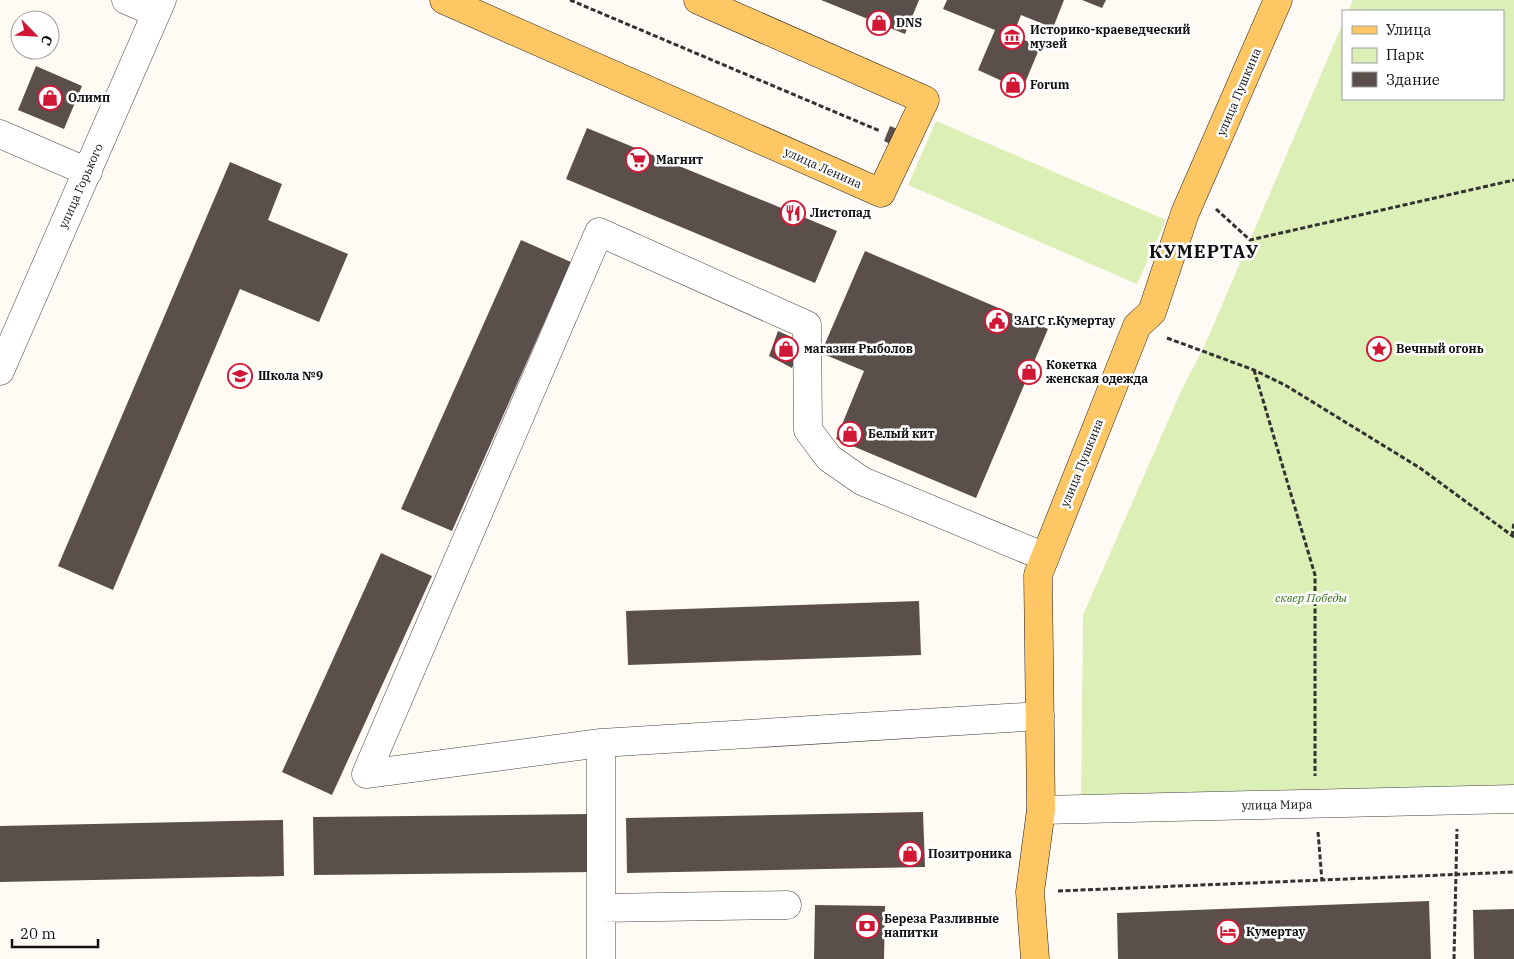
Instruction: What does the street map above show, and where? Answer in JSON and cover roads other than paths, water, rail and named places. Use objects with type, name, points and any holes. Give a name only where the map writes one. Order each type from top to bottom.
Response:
[{"type":"main road","name":"улица Ленина","points":[[444,0],[881,193],[925,100],[698,0]]},
{"type":"main road","name":"улица Пушкина","points":[[1035,959],[1030,892],[1040,810],[1038,575],[1137,326],[1152,312],[1185,213],[1197,191],[1278,0]]},
{"type":"street","points":[[126,0],[159,6]]},
{"type":"street","name":"улица Горького","points":[[0,370],[159,6]]},
{"type":"street","points":[[0,134],[88,172]]},
{"type":"street","points":[[1040,716],[601,742],[366,774],[599,232],[806,325],[808,430],[829,458],[862,481],[1045,557]]},
{"type":"street","points":[[601,742],[601,959]]},
{"type":"street","name":"улица Мира","points":[[1040,810],[1514,799]]},
{"type":"street","points":[[601,908],[786,904]]},
{"type":"place","name":"DNS","points":[[879,23]]},
{"type":"place","name":"Историко-краеведческий музей","points":[[1012,37]]},
{"type":"place","name":"Forum","points":[[1013,85]]},
{"type":"place","name":"Олимп","points":[[50,98]]},
{"type":"place","name":"Магнит","points":[[638,160]]},
{"type":"place","name":"Листопад","points":[[793,213]]},
{"type":"place","name":"ЗАГС г.Кумертау","points":[[997,321]]},
{"type":"place","name":"магазин Рыболов","points":[[786,349]]},
{"type":"place","name":"Вечный огонь","points":[[1379,349]]},
{"type":"place","name":"Кокетка женская одежда","points":[[1029,372]]},
{"type":"place","name":"Школа №9","points":[[240,376]]},
{"type":"place","name":"Белый кит","points":[[850,434]]},
{"type":"place","name":"Позитроника","points":[[910,854]]},
{"type":"place","name":"Береза Разливные напитки","points":[[867,926]]},
{"type":"place","name":"Кумертау","points":[[1228,932]]},
{"type":"district","name":"КУМЕРТАУ","points":[[1204,252]]},
{"type":"park label","name":"сквер Победы","points":[[1311,598]]}]
